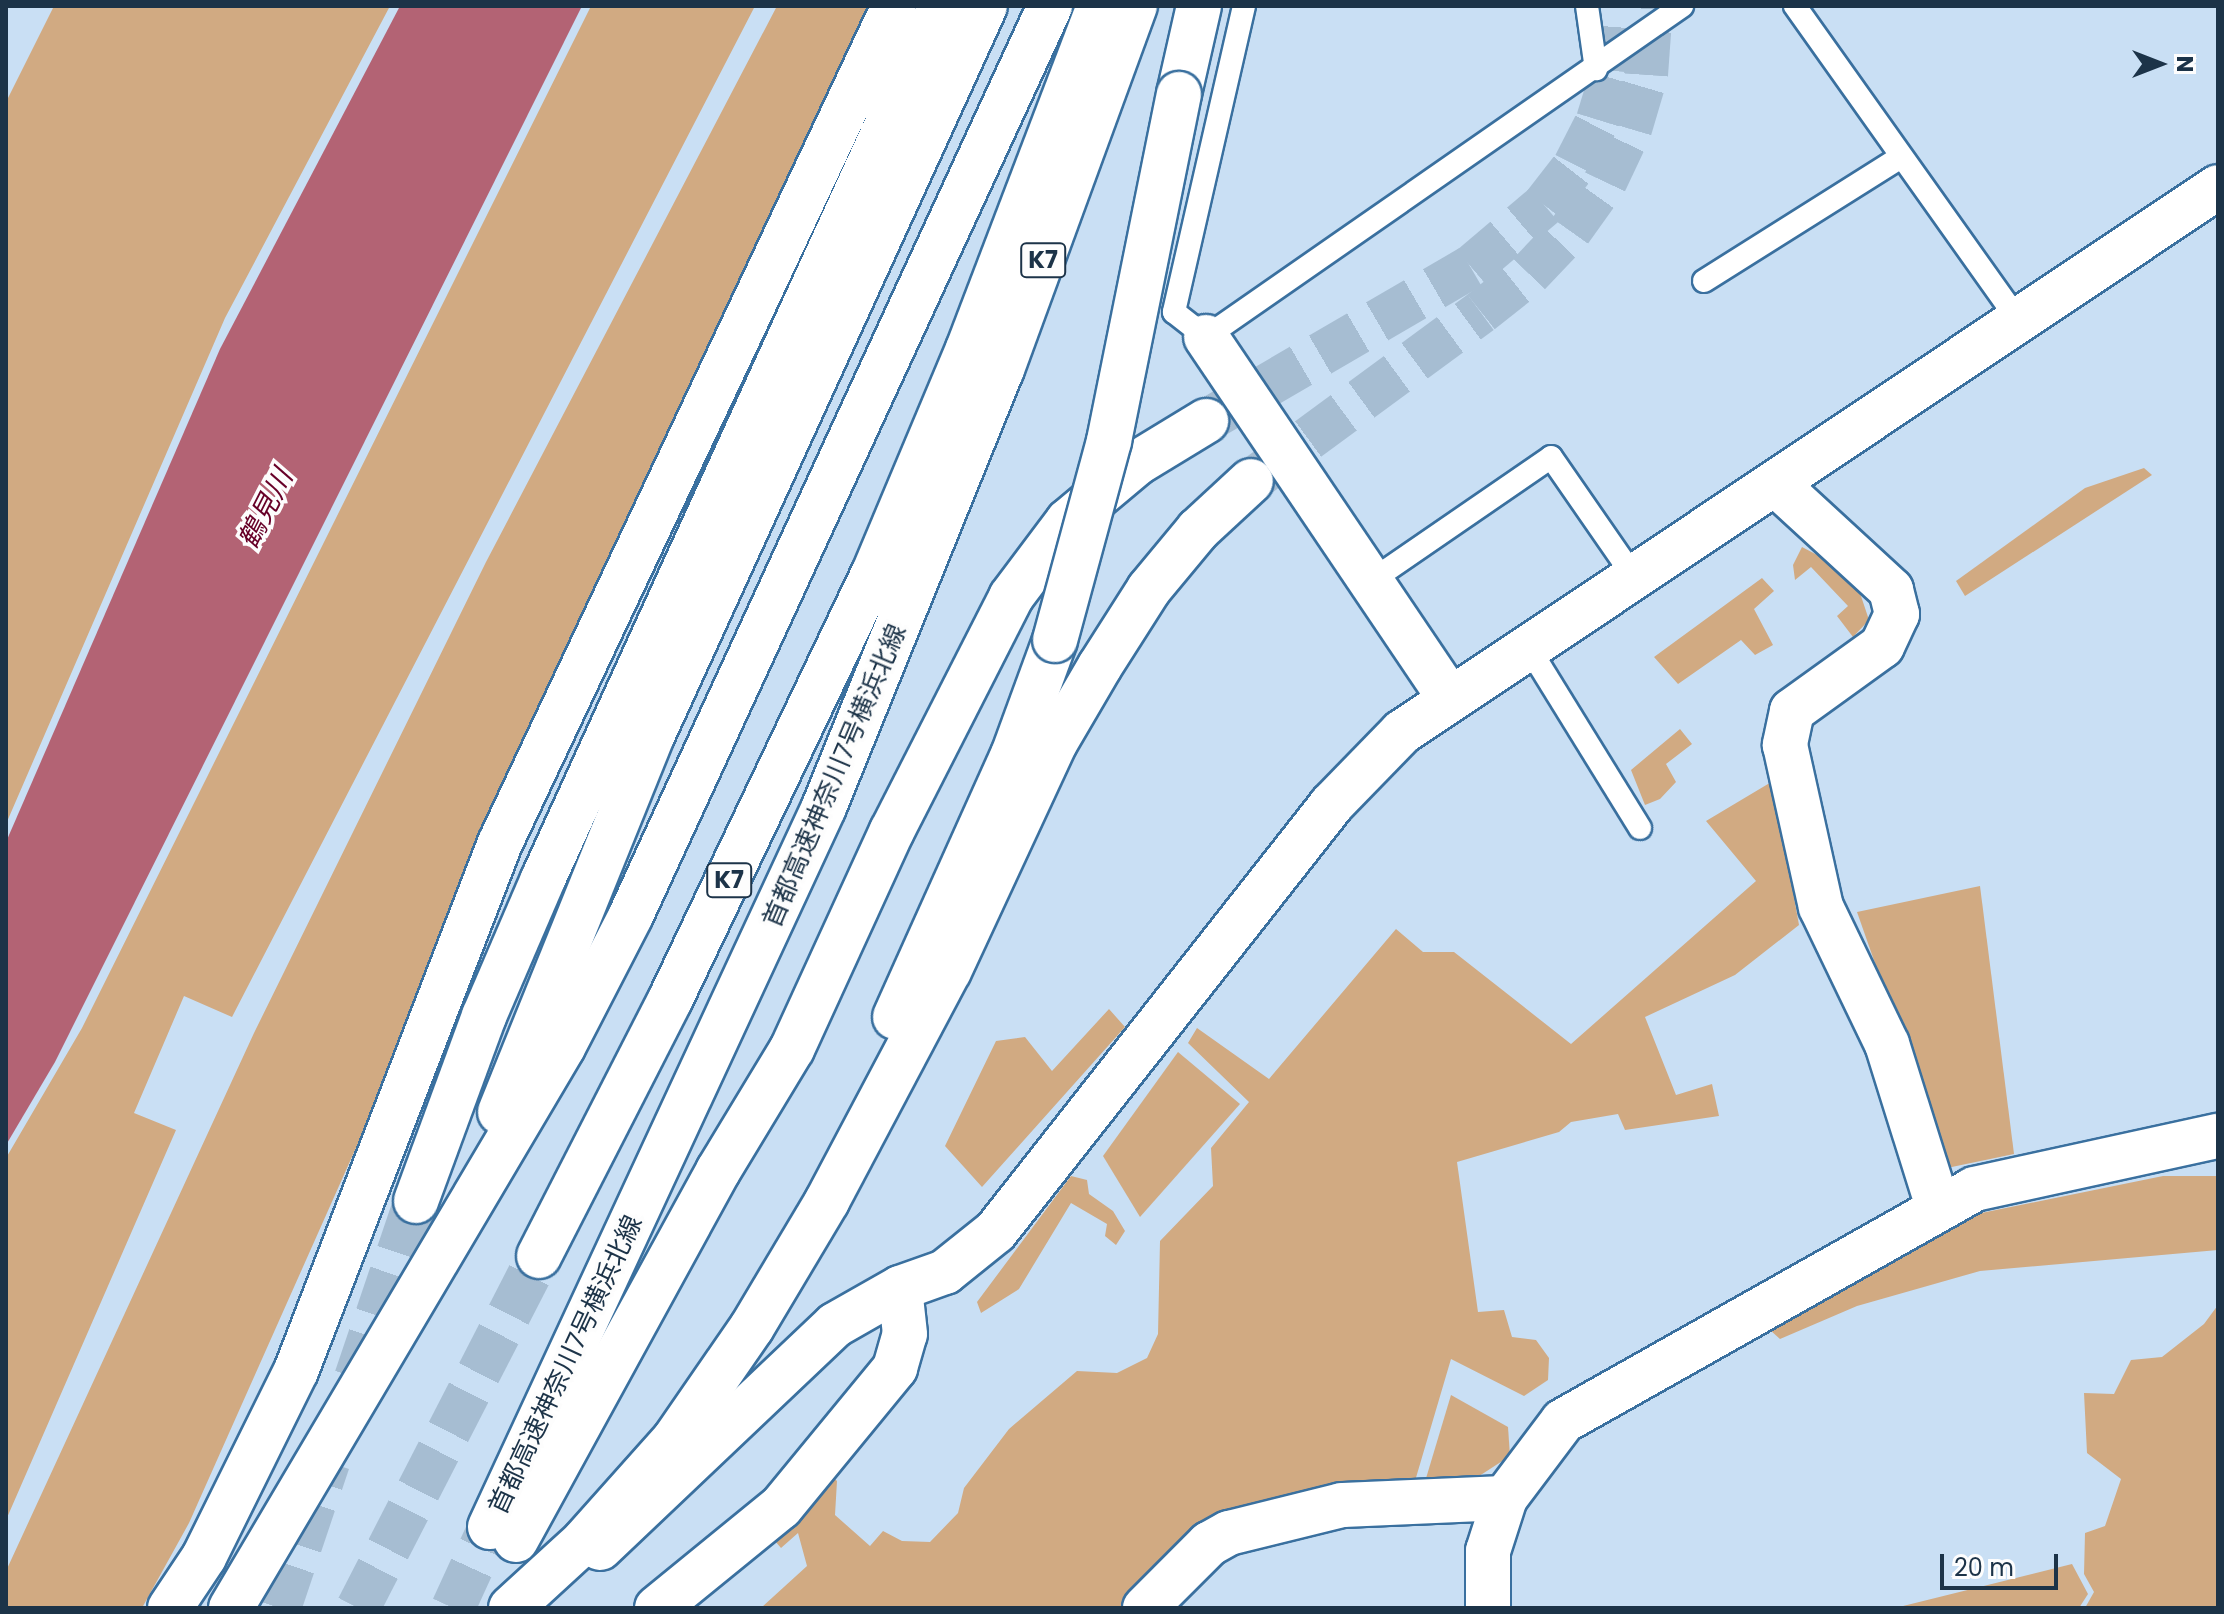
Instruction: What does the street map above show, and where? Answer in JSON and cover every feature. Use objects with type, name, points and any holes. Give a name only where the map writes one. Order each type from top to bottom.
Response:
[{"type":"main road","points":[[170,1608],[204,1557],[296,1371],[500,843],[894,6]]},
{"type":"main road","points":[[416,1201],[484,1016],[543,879],[941,6]]},
{"type":"main road","points":[[418,1293],[490,1137],[652,736],[985,6]]},
{"type":"main road","name":"首都高速神奈川7号横浜北線","points":[[539,1256],[698,943],[873,575],[968,349],[1099,6]]},
{"type":"main road","name":"首都高速神奈川7号横浜北線","points":[[1135,6],[946,511],[824,807],[503,1533],[792,1049],[899,817],[1011,597],[1068,521],[1137,463],[1206,421]]},
{"type":"main road","points":[[752,1327],[1013,755],[1055,640],[1109,441],[1199,6]]},
{"type":"main road","points":[[231,1608],[563,1047],[631,915],[1044,21]]},
{"type":"main road","points":[[514,1608],[602,1547],[835,1325],[900,1288],[945,1272],[996,1231],[1332,804],[1402,732],[1632,574],[1777,485],[2218,187]]},
{"type":"main road","points":[[1206,337],[1368,583],[1449,697]]},
{"type":"main road","points":[[514,1608],[584,1541],[674,1440],[752,1327],[827,1201],[943,984],[1055,743],[1100,666],[1149,589],[1198,530],[1251,481]]},
{"type":"main road","points":[[1777,485],[1891,590],[1897,614],[1882,646],[1792,711],[1785,745],[1821,907],[1887,1044],[1938,1207]]},
{"type":"main road","points":[[1488,1608],[1488,1551],[1505,1498],[1563,1421],[1974,1189],[2218,1136]]},
{"type":"main road","points":[[657,1608],[781,1507],[895,1368],[905,1334],[900,1288]]},
{"type":"main road","points":[[1145,1608],[1209,1544],[1229,1533],[1342,1505],[1505,1498]]},
{"type":"lane","points":[[1244,6],[1174,312],[1206,337],[1596,69],[1682,6]]},
{"type":"lane","points":[[1587,6],[1596,69]]},
{"type":"lane","points":[[1795,6],[2018,320]]},
{"type":"lane","points":[[1704,281],[1901,157]]},
{"type":"lane","points":[[1368,583],[1551,457],[1632,574]]},
{"type":"lane","points":[[1527,645],[1640,828]]},
{"type":"shaded area","points":[[54,6],[390,6],[225,318],[6,824],[6,102]]},
{"type":"shaded area","points":[[591,6],[755,6],[232,1017],[184,996],[134,1113],[176,1130],[6,1520],[6,1158],[82,1028]]},
{"type":"shaded area","points":[[777,6],[879,6],[505,813],[189,1523],[142,1608],[6,1608],[6,1571],[254,1033],[486,562]]},
{"type":"shaded area","points":[[2144,468],[2152,475],[1965,596],[1956,581],[2085,488]]},
{"type":"shaded area","points":[[1802,547],[1842,568],[1857,584],[1869,620],[1853,637],[1837,616],[1848,606],[1811,567],[1795,580],[1793,565]]},
{"type":"shaded area","points":[[1762,578],[1774,591],[1754,609],[1773,645],[1755,655],[1741,640],[1678,684],[1654,657]]},
{"type":"shaded area","points":[[1680,729],[1692,744],[1666,764],[1676,782],[1660,799],[1645,805],[1631,770]]},
{"type":"shaded area","points":[[1773,781],[1799,925],[1735,975],[1645,1017],[1676,1095],[1712,1084],[1719,1116],[1625,1130],[1618,1114],[1571,1122],[1559,1132],[1457,1162],[1478,1312],[1504,1310],[1512,1337],[1536,1340],[1549,1358],[1548,1380],[1524,1396],[1451,1359],[1415,1481],[1214,1529],[1122,1608],[761,1608],[807,1566],[798,1533],[781,1548],[769,1534],[827,1471],[837,1481],[835,1515],[870,1546],[883,1531],[902,1541],[930,1542],[958,1513],[964,1488],[1009,1429],[1077,1371],[1117,1373],[1147,1358],[1158,1334],[1160,1241],[1213,1186],[1211,1148],[1249,1102],[1188,1043],[1197,1028],[1269,1079],[1396,929],[1423,952],[1454,952],[1571,1044],[1756,881],[1706,821]]},
{"type":"shaded area","points":[[1980,886],[2014,1154],[1947,1168],[1857,912]]},
{"type":"shaded area","points":[[1109,1009],[1125,1027],[982,1187],[945,1146],[996,1041],[1025,1037],[1052,1071]]},
{"type":"shaded area","points":[[1178,1052],[1240,1104],[1140,1217],[1103,1156]]},
{"type":"shaded area","points":[[1071,1176],[1087,1180],[1089,1194],[1113,1211],[1125,1231],[1116,1245],[1105,1236],[1107,1224],[1071,1203],[1019,1289],[981,1313],[977,1302]]},
{"type":"shaded area","points":[[2163,1176],[2218,1176],[2218,1250],[1980,1271],[1857,1306],[1780,1339],[1770,1330],[1952,1219]]},
{"type":"shaded area","points":[[2218,1305],[2218,1608],[2085,1608],[2094,1592],[2084,1574],[2085,1533],[2105,1526],[2121,1479],[2087,1453],[2084,1393],[2114,1394],[2131,1360],[2162,1357],[2204,1324]]},
{"type":"shaded area","points":[[1451,1395],[1508,1427],[1510,1456],[1473,1480],[1424,1485]]},
{"type":"shaded area","points":[[2072,1564],[2088,1594],[2079,1608],[1895,1608]]},
{"type":"water","name":"鶴見川","points":[[400,6],[582,6],[55,1062],[6,1145],[6,842],[220,349]]},
{"type":"tunnel","points":[[1206,421],[1471,267],[1544,205],[1575,165],[1598,120],[1613,71],[1618,6]]},
{"type":"tunnel","points":[[1255,478],[1481,312],[1529,274],[1570,231],[1605,182],[1630,129],[1646,75],[1651,6]]},
{"type":"tunnel","points":[[356,1378],[416,1201]]},
{"type":"tunnel","points":[[358,1608],[539,1256]]},
{"type":"tunnel","points":[[279,1608],[328,1462]]},
{"type":"tunnel","points":[[453,1608],[490,1527]]}]
